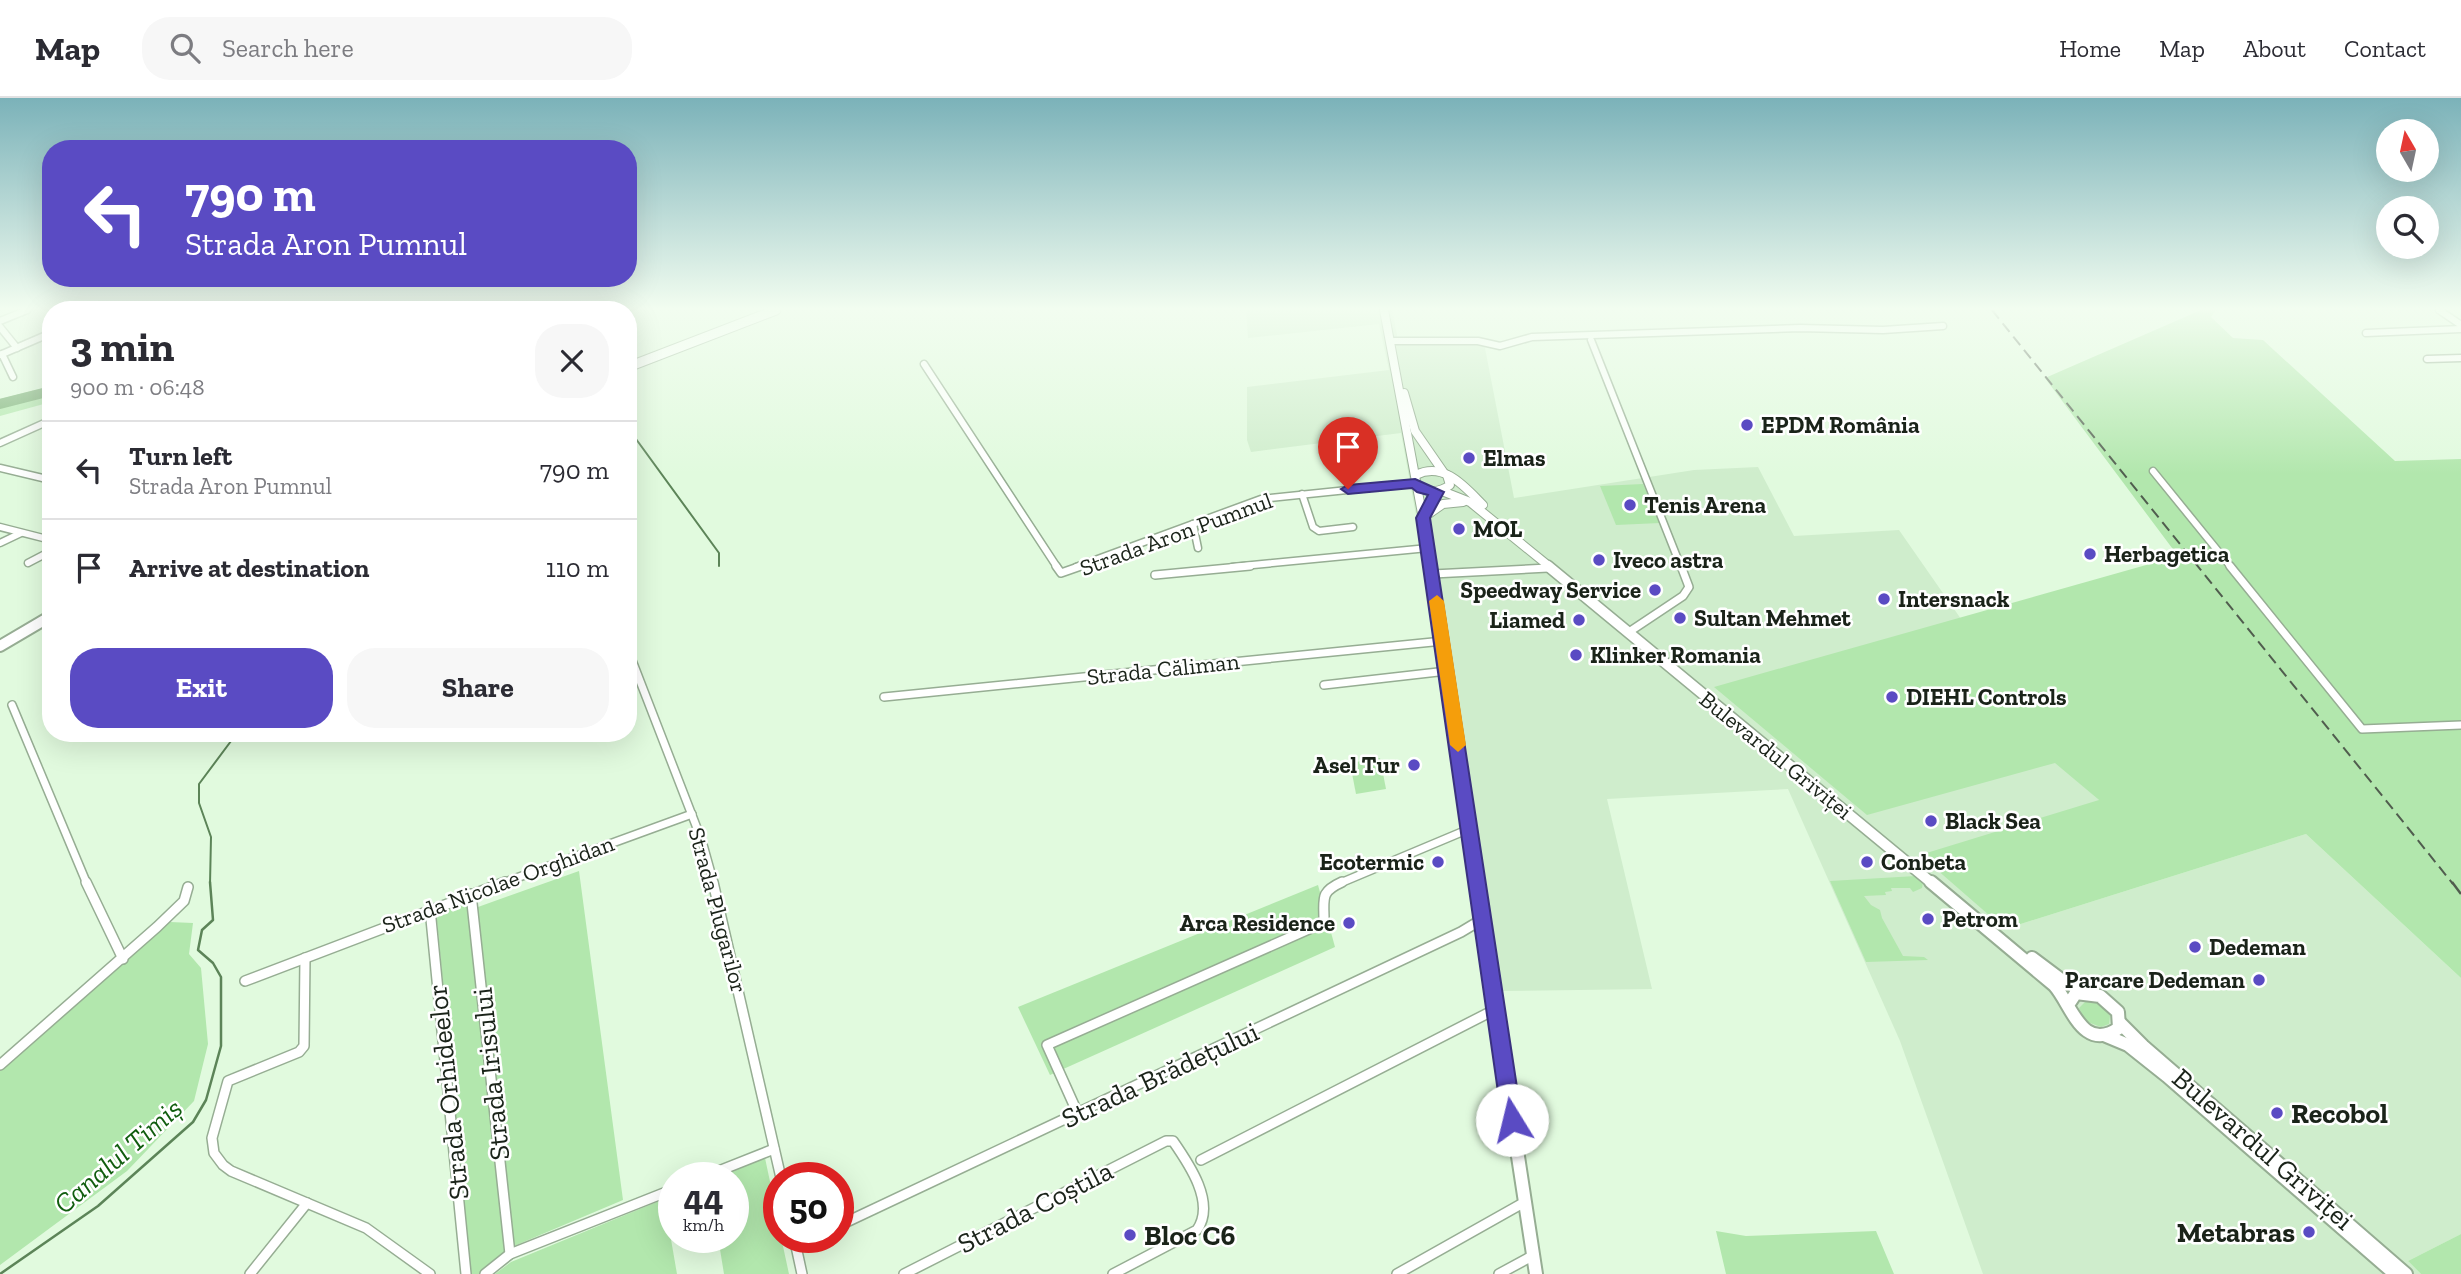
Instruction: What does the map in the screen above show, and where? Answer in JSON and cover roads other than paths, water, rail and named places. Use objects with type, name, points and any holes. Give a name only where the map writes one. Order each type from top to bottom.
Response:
[{"type":"highway","points":[[0,643],[42,618]]},
{"type":"main road","points":[[1394,365],[1433,574],[1494,1010],[1536,1274]]},
{"type":"main road","name":"Bulevardul Griviței","points":[[1399,365],[1411,420],[1422,444],[1446,474],[1548,568],[2053,983],[2068,1005]]},
{"type":"main road","points":[[1417,482],[1428,470],[1446,474],[1450,485],[1440,491],[1423,518]]},
{"type":"main road","name":"Bulevardul Griviței","points":[[1417,482],[1479,505],[2010,940],[2060,979],[2088,992]]},
{"type":"main road","points":[[1423,518],[1443,505],[1456,502],[1479,505]]},
{"type":"main road","points":[[2088,992],[2112,1004],[2120,1023],[2115,1032],[2103,1035],[2079,1024],[2073,1018],[2068,1005],[2076,993],[2088,992]]},
{"type":"main road","name":"Bulevardul Griviței","points":[[2120,1023],[2143,1046],[2406,1274]]},
{"type":"main road","name":"Bulevardul Griviței","points":[[2103,1035],[2127,1045],[2167,1076],[2395,1274]]},
{"type":"street","points":[[6,365],[13,377]]},
{"type":"street","name":"Strada Aron Pumnul","points":[[925,365],[1061,573],[1261,499],[1417,482]]},
{"type":"street","points":[[1601,365],[1689,587],[1683,596],[1632,630]]},
{"type":"street","points":[[0,443],[42,424]]},
{"type":"street","points":[[0,468],[42,478]]},
{"type":"street","points":[[2153,471],[2362,729],[2461,725]]},
{"type":"street","points":[[1302,494],[1313,527],[1319,531],[1353,527]]},
{"type":"street","points":[[1193,524],[1198,548]]},
{"type":"street","points":[[0,527],[42,538]]},
{"type":"street","points":[[0,543],[22,533]]},
{"type":"street","points":[[1155,575],[1428,548]]},
{"type":"street","points":[[28,563],[42,556]]},
{"type":"street","points":[[1433,574],[1548,568]]},
{"type":"street","name":"Strada Căliman","points":[[884,697],[1443,641]]},
{"type":"street","points":[[1324,685],[1447,671]]},
{"type":"street","name":"Strada Plugarilor","points":[[637,673],[692,814],[722,913],[777,1162]]},
{"type":"street","points":[[12,705],[82,873],[123,958]]},
{"type":"street","name":"Strada Nicolae Orghidan","points":[[245,981],[430,909],[692,814]]},
{"type":"street","points":[[1078,1114],[1049,1055],[1047,1045],[1052,1041],[1318,925],[1324,920],[1324,895],[1327,889],[1469,828]]},
{"type":"street","points":[[0,1065],[184,901],[188,887]]},
{"type":"street","name":"Strada Irisului","points":[[471,894],[510,1254]]},
{"type":"street","name":"Strada Orhideelor","points":[[430,909],[466,1274]]},
{"type":"street","name":"Strada Brădețului","points":[[854,1219],[1449,938],[1481,920]]},
{"type":"street","points":[[306,958],[305,1041],[299,1052],[232,1078],[226,1084],[210,1143],[213,1154],[220,1164],[231,1171],[366,1228],[430,1274]]},
{"type":"street","points":[[1201,1160],[1494,1010]]},
{"type":"street","name":"Strada Coștila","points":[[904,1274],[1166,1140],[1173,1141],[1200,1195],[1204,1220],[1197,1230],[1113,1274]]},
{"type":"street","points":[[741,1162],[774,1149]]},
{"type":"street","points":[[485,1274],[510,1254],[658,1194]]},
{"type":"street","points":[[1397,1274],[1525,1202]]},
{"type":"street","points":[[250,1274],[307,1203]]},
{"type":"street","points":[[797,1253],[802,1274]]},
{"type":"street","points":[[1499,1274],[1534,1255]]},
{"type":"waterway","points":[[0,404],[42,393]]},
{"type":"waterway","points":[[637,440],[719,553],[719,566]]},
{"type":"waterway","name":"Canalul Timiș","points":[[210,882],[211,837],[199,803],[199,784],[230,742]]},
{"type":"waterway","name":"Canalul Timiș","points":[[0,1274],[98,1206],[193,1122],[206,1100],[221,1046],[221,977],[213,963],[198,950],[202,930],[213,920],[210,882]]},
{"type":"railway","points":[[2036,365],[2453,884]]},
{"type":"railway","points":[[2452,882],[2461,894]]},
{"type":"place","name":"EPDM România","points":[[1747,425]]},
{"type":"place","name":"Elmas","points":[[1469,458]]},
{"type":"place","name":"Tenis Arena","points":[[1630,505]]},
{"type":"place","name":"MOL","points":[[1459,529]]},
{"type":"place","name":"Herbagetica","points":[[2090,554]]},
{"type":"place","name":"Iveco astra","points":[[1599,560]]},
{"type":"place","name":"Speedway Service","points":[[1655,590]]},
{"type":"place","name":"Intersnack","points":[[1884,599]]},
{"type":"place","name":"Sultan Mehmet","points":[[1680,618]]},
{"type":"place","name":"Liamed","points":[[1579,620]]},
{"type":"place","name":"Klinker Romania","points":[[1576,655]]},
{"type":"place","name":"DIEHL Controls","points":[[1892,697]]},
{"type":"place","name":"Asel Tur","points":[[1414,765]]},
{"type":"place","name":"Black Sea","points":[[1931,821]]},
{"type":"place","name":"Ecotermic","points":[[1438,862]]},
{"type":"place","name":"Conbeta","points":[[1867,862]]},
{"type":"place","name":"Petrom","points":[[1928,919]]},
{"type":"place","name":"Arca Residence","points":[[1349,923]]},
{"type":"place","name":"Dedeman","points":[[2195,947]]},
{"type":"place","name":"Parcare Dedeman","points":[[2259,980]]},
{"type":"place","name":"Recobol","points":[[2277,1113]]},
{"type":"place","name":"Metabras","points":[[2309,1232]]},
{"type":"place","name":"Bloc C6","points":[[1130,1235]]}]
